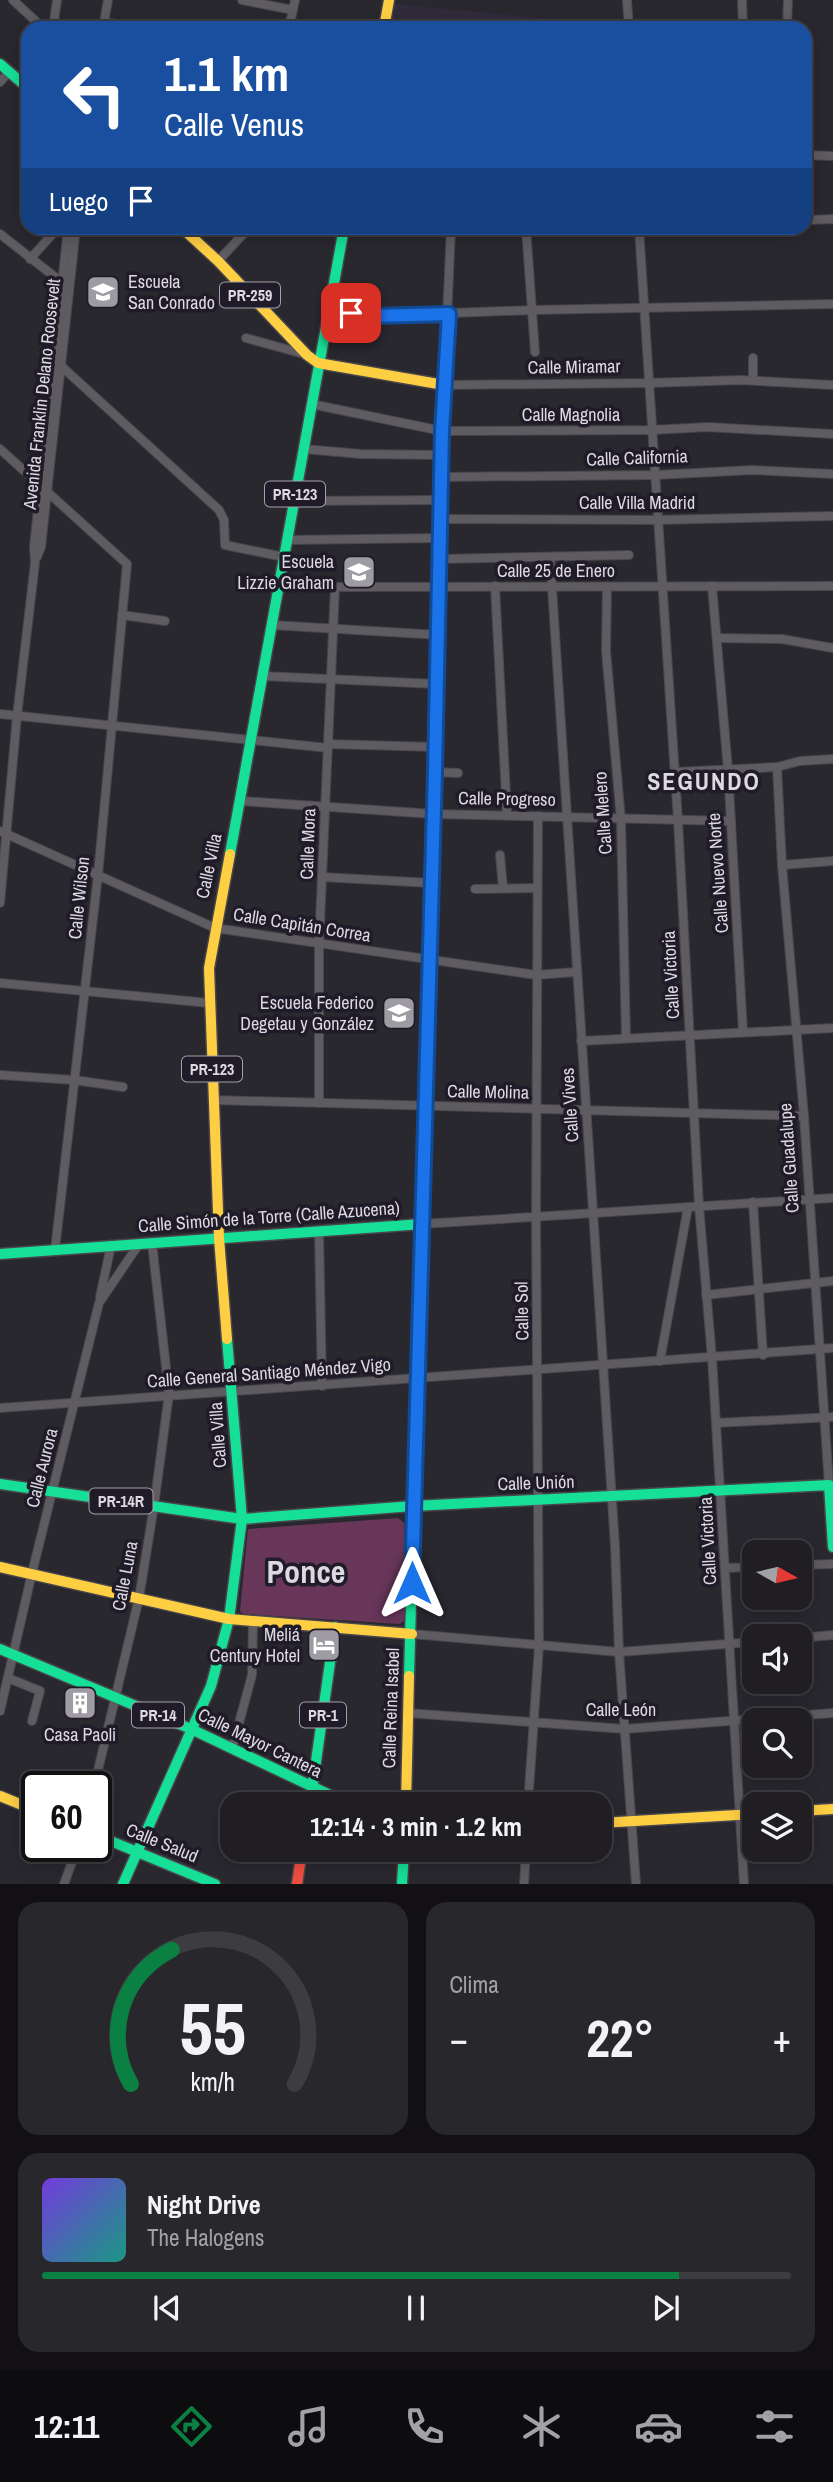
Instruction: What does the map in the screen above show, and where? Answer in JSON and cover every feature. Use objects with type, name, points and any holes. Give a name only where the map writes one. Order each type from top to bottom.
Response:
[{"type":"main road","points":[[385,21],[389,0]]},
{"type":"main road","points":[[0,64],[21,82]]},
{"type":"main road","name":"PR-259","points":[[190,235],[307,355],[318,363]]},
{"type":"main road","name":"Calle Villa","points":[[123,1884],[211,1686],[229,1619],[242,1519],[219,1238],[209,968],[343,235]]},
{"type":"main road","name":"Calle Miramar","points":[[318,363],[444,385]]},
{"type":"main road","name":"Calle Reina Isabel","points":[[406,1792],[444,385]]},
{"type":"main road","name":"Calle Simón de la Torre (Calle Azucena)","points":[[0,1254],[422,1224]]},
{"type":"main road","name":"PR-14R","points":[[0,1484],[242,1519]]},
{"type":"main road","name":"Calle Unión","points":[[242,1519],[413,1506],[831,1485]]},
{"type":"main road","name":"Calle Guadalupe","points":[[831,1485],[833,1547]]},
{"type":"main road","points":[[0,1567],[229,1619],[412,1634]]},
{"type":"main road","name":"PR-1","points":[[312,1792],[335,1626]]},
{"type":"main road","name":"Calle Mayor Cantera","points":[[0,1650],[191,1729],[321,1792]]},
{"type":"main road","points":[[0,1796],[21,1805]]},
{"type":"main road","points":[[812,1810],[833,1809]]},
{"type":"main road","points":[[612,1823],[740,1815]]},
{"type":"main road","name":"Calle Salud","points":[[112,1842],[215,1884]]},
{"type":"main road","points":[[297,1884],[300,1862]]},
{"type":"main road","points":[[402,1884],[403,1862]]},
{"type":"street","points":[[53,21],[57,0]]},
{"type":"street","points":[[105,21],[108,0]]},
{"type":"street","points":[[242,0],[293,10]]},
{"type":"street","points":[[291,21],[295,0]]},
{"type":"street","points":[[627,0],[628,21]]},
{"type":"street","points":[[742,0],[743,21]]},
{"type":"street","points":[[787,21],[788,0]]},
{"type":"street","points":[[15,1],[36,21]]},
{"type":"street","points":[[0,82],[9,72]]},
{"type":"street","points":[[812,155],[833,156]]},
{"type":"street","points":[[812,220],[833,219]]},
{"type":"street","points":[[0,234],[66,284]]},
{"type":"street","points":[[30,259],[52,235]]},
{"type":"street","name":"Avenida Franklin Delano Roosevelt","points":[[0,903],[4,833],[17,716],[35,563],[40,547],[66,284],[68,235]]},
{"type":"street","name":"Avenida Franklin Delano Roosevelt","points":[[66,284],[75,235]]},
{"type":"street","points":[[218,261],[242,235]]},
{"type":"street","name":"Calle Reina Isabel","points":[[444,385],[451,235]]},
{"type":"street","points":[[527,235],[535,352]]},
{"type":"street","name":"Calle Victoria","points":[[639,235],[744,1884]]},
{"type":"street","points":[[329,310],[373,316],[833,304]]},
{"type":"street","points":[[246,338],[307,355]]},
{"type":"street","points":[[753,358],[753,380]]},
{"type":"street","points":[[58,364],[219,510],[224,520],[225,545],[284,557]]},
{"type":"street","name":"Calle Miramar","points":[[444,385],[753,380],[833,385]]},
{"type":"street","name":"Calle Magnolia","points":[[311,404],[442,431],[651,430],[708,427],[833,434]]},
{"type":"street","points":[[0,449],[44,488]]},
{"type":"street","points":[[304,449],[361,454],[442,455]]},
{"type":"street","name":"Calle California","points":[[442,477],[655,475],[753,470],[833,474]]},
{"type":"street","name":"Calle Wilson","points":[[44,488],[127,564],[98,875],[55,1250]]},
{"type":"street","points":[[294,501],[441,500]]},
{"type":"street","name":"Calle Villa Madrid","points":[[441,519],[658,520],[833,516]]},
{"type":"street","points":[[287,540],[440,538]]},
{"type":"street","points":[[440,559],[629,555]]},
{"type":"street","name":"Calle Vives","points":[[550,557],[636,1884]]},
{"type":"street","name":"Calle 25 de Enero","points":[[279,584],[335,587],[833,586]]},
{"type":"street","points":[[495,586],[507,814]]},
{"type":"street","name":"Calle Nuevo Norte","points":[[712,586],[728,769],[743,1032]]},
{"type":"street","name":"Calle Mora","points":[[319,1103],[319,944],[335,587]]},
{"type":"street","name":"Calle Melero","points":[[607,587],[606,651],[621,820],[626,1038]]},
{"type":"street","points":[[122,615],[165,621]]},
{"type":"street","points":[[272,625],[439,635]]},
{"type":"street","points":[[717,638],[782,639],[833,648]]},
{"type":"street","points":[[262,676],[437,684]]},
{"type":"street","points":[[0,714],[328,746],[435,747]]},
{"type":"street","points":[[675,772],[777,767],[800,761],[833,759]]},
{"type":"street","name":"Calle Guadalupe","points":[[777,767],[782,865],[804,1116],[820,1349],[829,1417],[831,1485]]},
{"type":"street","points":[[435,772],[458,773]]},
{"type":"street","name":"Calle Progreso","points":[[241,801],[434,814],[731,821]]},
{"type":"street","name":"Calle Sol","points":[[529,1792],[539,1646],[536,1217],[538,816]]},
{"type":"street","name":"Calle Capitán Correa","points":[[4,833],[215,928],[536,975],[576,972]]},
{"type":"street","points":[[500,855],[503,888]]},
{"type":"street","points":[[782,865],[833,861]]},
{"type":"street","points":[[322,877],[431,883]]},
{"type":"street","points":[[475,889],[537,888]]},
{"type":"street","points":[[0,983],[209,1003]]},
{"type":"street","points":[[581,1041],[833,1028]]},
{"type":"street","points":[[0,1075],[74,1080],[123,1087]]},
{"type":"street","name":"Calle Molina","points":[[214,1100],[804,1116]]},
{"type":"street","name":"Calle Simón de la Torre (Calle Azucena)","points":[[422,1224],[833,1198]]},
{"type":"street","points":[[753,1202],[763,1355]]},
{"type":"street","points":[[660,1361],[688,1207]]},
{"type":"street","points":[[319,1231],[322,1386]]},
{"type":"street","name":"Calle Luna","points":[[97,1771],[139,1598],[169,1395],[152,1243]]},
{"type":"street","name":"Calle Aurora","points":[[0,1711],[99,1303],[139,1244]]},
{"type":"street","points":[[99,1303],[111,1245]]},
{"type":"street","points":[[706,1295],[833,1281]]},
{"type":"street","name":"Calle General Santiago Méndez Vigo","points":[[0,1408],[833,1348]]},
{"type":"street","points":[[716,1423],[829,1417]]},
{"type":"street","points":[[812,1565],[833,1564]]},
{"type":"street","points":[[725,1568],[742,1567]]},
{"type":"street","points":[[232,1749],[251,1675],[253,1620]]},
{"type":"street","points":[[412,1634],[619,1652],[742,1644]]},
{"type":"street","points":[[812,1637],[833,1635]]},
{"type":"street","points":[[8,1678],[40,1691],[32,1721]]},
{"type":"street","name":"Calle León","points":[[408,1713],[625,1729],[833,1713]]},
{"type":"street","points":[[64,1884],[72,1862]]},
{"type":"street","points":[[524,1884],[525,1862]]},
{"type":"shaded area","points":[[394,4],[575,21],[390,21]]},
{"type":"shaded area","points":[[398,1518],[404,1523],[406,1619],[400,1624],[243,1614],[240,1611],[248,1529]]},
{"type":"traffic: fast","points":[[0,64],[21,82]]},
{"type":"traffic: fast","points":[[230,854],[343,235]]},
{"type":"traffic: fast","points":[[409,1676],[434,769]]},
{"type":"traffic: fast","points":[[0,1254],[422,1224]]},
{"type":"traffic: fast","points":[[123,1884],[211,1686],[229,1619],[242,1519],[227,1339]]},
{"type":"traffic: fast","points":[[0,1484],[242,1519]]},
{"type":"traffic: fast","points":[[242,1519],[413,1506],[829,1485],[833,1547]]},
{"type":"traffic: fast","points":[[312,1792],[335,1627]]},
{"type":"traffic: fast","points":[[0,1649],[191,1729],[324,1792]]},
{"type":"traffic: fast","points":[[112,1842],[215,1884]]},
{"type":"traffic: fast","points":[[402,1884],[403,1862]]},
{"type":"traffic: slow","points":[[385,21],[389,0]]},
{"type":"traffic: slow","points":[[190,235],[307,355],[318,363],[444,385],[440,541]]},
{"type":"traffic: slow","points":[[227,1339],[219,1238],[209,968],[230,854]]},
{"type":"traffic: slow","points":[[0,1567],[229,1619],[412,1634]]},
{"type":"traffic: slow","points":[[406,1792],[409,1676]]},
{"type":"traffic: slow","points":[[0,1796],[21,1805]]},
{"type":"traffic: slow","points":[[812,1810],[833,1809]]},
{"type":"traffic: slow","points":[[612,1822],[742,1815]]},
{"type":"traffic: jam","points":[[434,769],[440,541]]},
{"type":"traffic: jam","points":[[297,1884],[300,1862]]},
{"type":"place","name":"Escuela San Conrado","points":[[103,292]]},
{"type":"place","name":"Escuela Lizzie Graham","points":[[359,572]]},
{"type":"place","name":"Escuela Federico Degetau y González","points":[[399,1013]]},
{"type":"place","name":"Meliá Century Hotel","points":[[324,1645]]},
{"type":"place","name":"Casa Paoli","points":[[80,1703]]},
{"type":"district","name":"SEGUNDO","points":[[704,782]]},
{"type":"district","name":"Ponce","points":[[306,1572]]},
{"type":"route","points":[[351,313],[373,316],[449,314],[442,431],[412,1583]]}]
